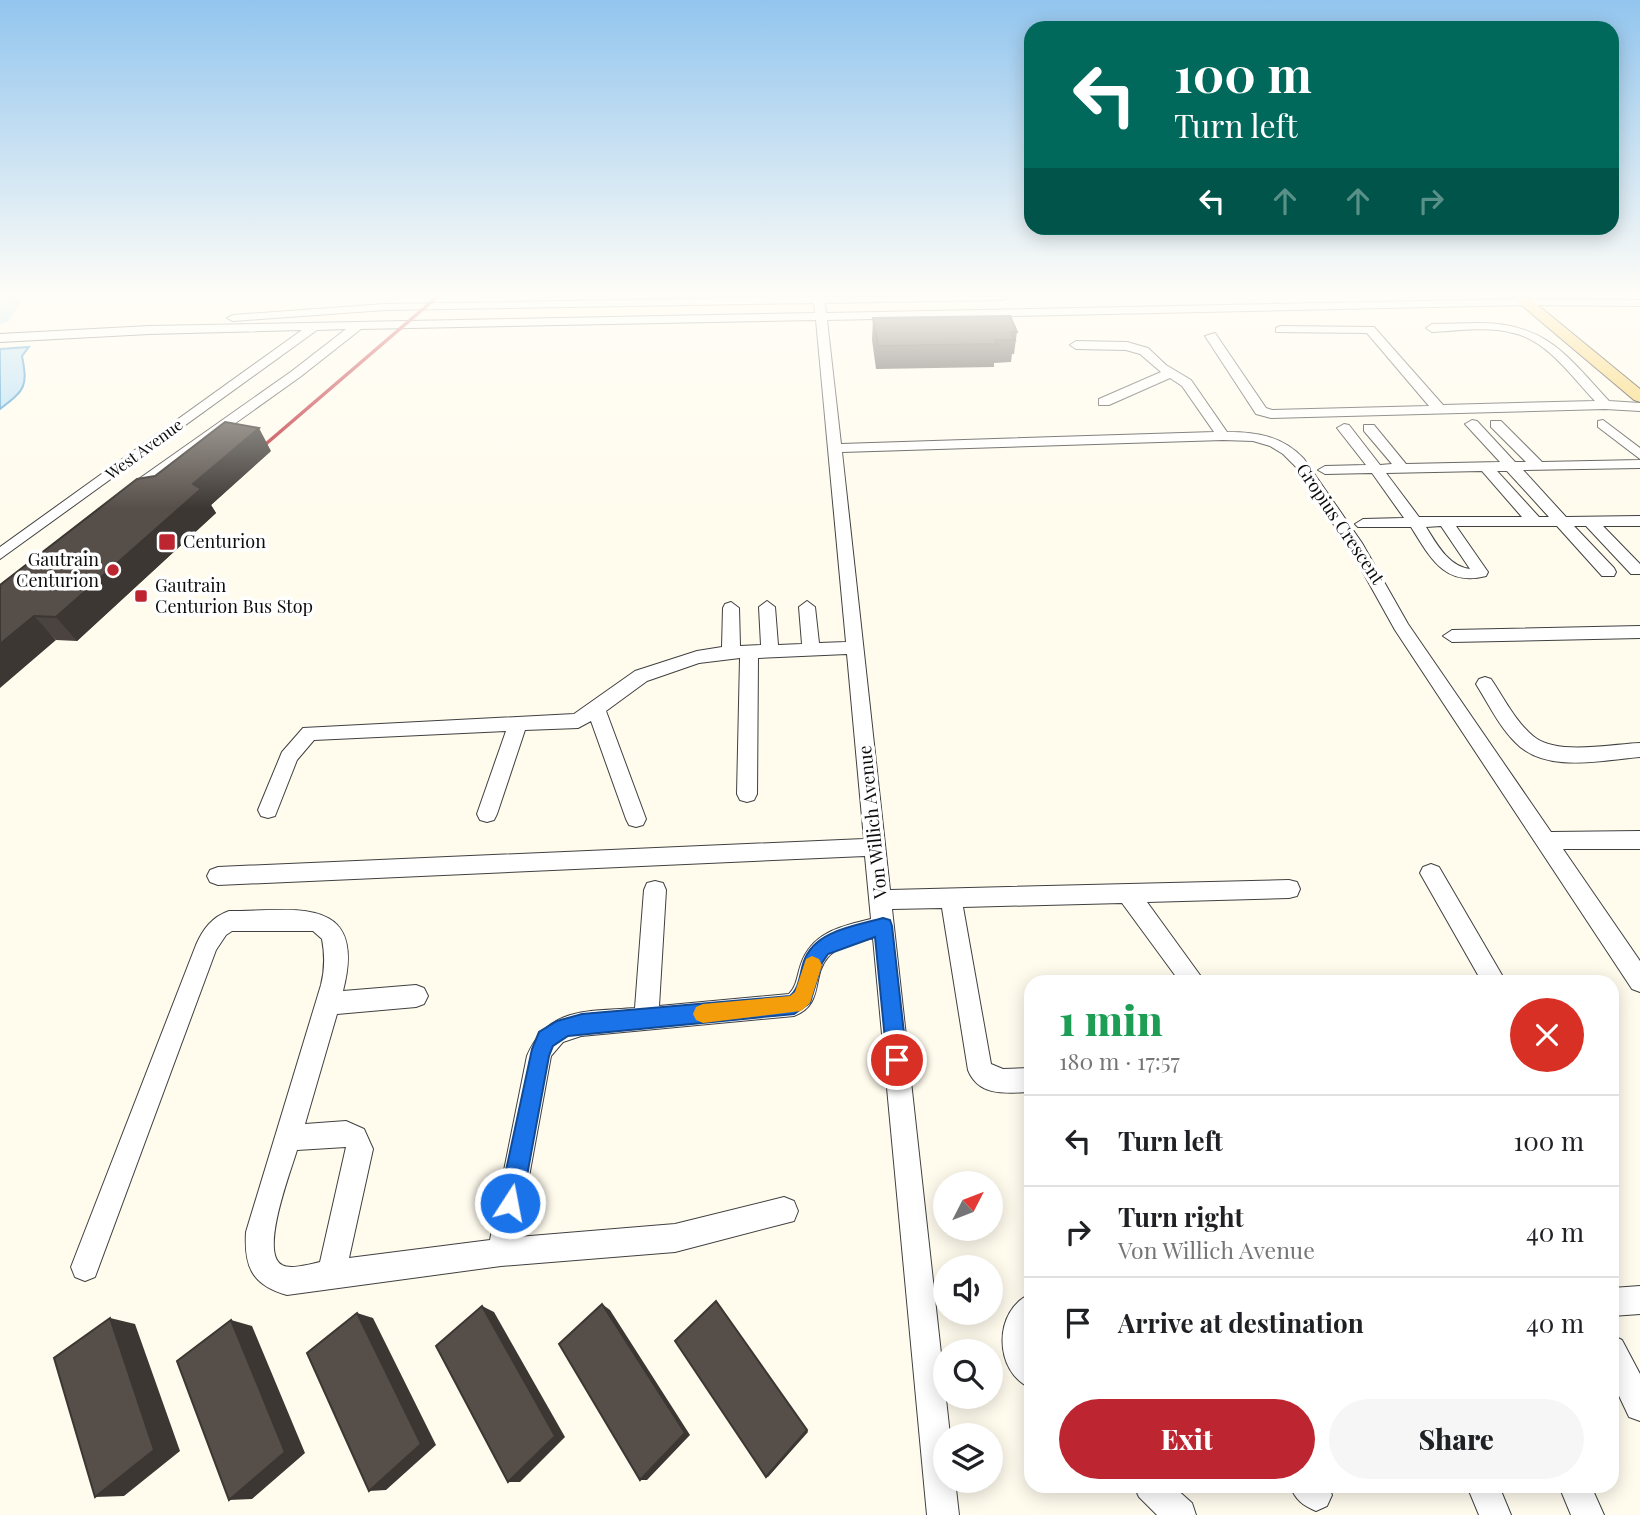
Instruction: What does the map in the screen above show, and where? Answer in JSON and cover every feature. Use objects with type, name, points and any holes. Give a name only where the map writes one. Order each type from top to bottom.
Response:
[{"type":"main road","points":[[1605,368],[1640,397]]},
{"type":"street","name":"West Avenue","points":[[0,554],[257,368]]},
{"type":"street","name":"West Avenue","points":[[122,498],[303,368]]},
{"type":"street","name":"Von Willich Avenue","points":[[826,368],[873,847],[882,900],[943,1515]]},
{"type":"street","points":[[1163,368],[1186,383],[1223,436]]},
{"type":"street","points":[[1233,368],[1264,412],[1275,415],[1605,405],[1640,407]]},
{"type":"street","points":[[1403,368],[1439,409]]},
{"type":"street","points":[[1569,368],[1605,405]]},
{"type":"street","points":[[1104,402],[1170,373]]},
{"type":"street","points":[[1472,424],[1608,572]]},
{"type":"street","points":[[1496,424],[1538,466]]},
{"type":"street","points":[[1603,424],[1640,455]]},
{"type":"street","points":[[1344,428],[1448,569],[1460,574],[1480,572],[1445,521]]},
{"type":"street","points":[[1369,428],[1402,468]]},
{"type":"street","name":"Gropius Crescent","points":[[835,448],[1223,436],[1253,437],[1273,442],[1293,455],[1386,593],[1401,626],[1640,981]]},
{"type":"street","points":[[1325,470],[1640,464]]},
{"type":"street","points":[[1486,467],[1534,521]]},
{"type":"street","points":[[1363,524],[1445,521],[1640,521]]},
{"type":"street","points":[[1590,521],[1637,570]]},
{"type":"street","points":[[767,607],[771,653]]},
{"type":"street","points":[[807,607],[811,651]]},
{"type":"street","points":[[731,608],[740,654],[747,794]]},
{"type":"street","points":[[1452,636],[1640,632]]},
{"type":"street","points":[[268,810],[291,753],[310,733],[578,721],[628,684],[651,671],[697,657],[855,649]]},
{"type":"street","points":[[1485,684],[1522,737],[1534,748],[1553,753],[1638,752]]},
{"type":"street","points":[[596,710],[636,819]]},
{"type":"street","points":[[487,814],[518,724]]},
{"type":"street","points":[[1547,841],[1640,840]]},
{"type":"street","points":[[218,876],[873,847]]},
{"type":"street","points":[[1430,873],[1491,975]]},
{"type":"street","points":[[882,900],[1289,888]]},
{"type":"street","points":[[646,1019],[655,890]]},
{"type":"street","points":[[1127,892],[1189,975]]},
{"type":"street","points":[[951,898],[980,1070],[984,1077],[993,1080],[1024,1080]]},
{"type":"street","points":[[85,1267],[207,945],[218,928],[229,921],[306,921],[325,926],[332,933],[338,956],[338,969],[260,1232],[260,1256],[263,1266],[275,1279],[331,1275],[501,1252],[675,1238],[784,1211]]},
{"type":"street","points":[[501,1252],[539,1056],[546,1039],[561,1029],[582,1024],[794,1005],[804,997],[814,960],[822,948],[835,941],[883,926]]},
{"type":"street","points":[[328,1004],[416,996]]},
{"type":"street","points":[[288,1138],[346,1134],[355,1138],[360,1149],[331,1275]]},
{"type":"street","points":[[1619,1302],[1640,1300]]},
{"type":"street","points":[[1024,1319],[1014,1334],[1016,1352],[1024,1363]]},
{"type":"street","points":[[1619,1364],[1640,1406]]},
{"type":"street","points":[[1157,1493],[1181,1515]]},
{"type":"street","points":[[1486,1493],[1495,1515]]},
{"type":"street","points":[[1578,1493],[1588,1515]]},
{"type":"water","points":[[0,368],[24,368],[23,387],[0,409]]},
{"type":"building","points":[[225,422],[259,428],[193,484],[201,489],[56,617],[34,616],[0,644],[0,585],[137,479],[155,476]]},
{"type":"building","points":[[716,1301],[807,1430],[766,1477],[675,1341]]},
{"type":"building","points":[[602,1304],[685,1433],[640,1480],[559,1344]]},
{"type":"building","points":[[482,1306],[555,1436],[508,1482],[436,1346]]},
{"type":"building","points":[[357,1313],[421,1444],[369,1491],[307,1353]]},
{"type":"building","points":[[110,1318],[154,1450],[95,1497],[54,1358]]},
{"type":"building","points":[[231,1320],[285,1452],[229,1500],[177,1361]]},
{"type":"railway","points":[[260,449],[355,368]]},
{"type":"slow traffic","points":[[703,1014],[794,1005],[804,997],[812,965]]},
{"type":"place","name":"Centurion","points":[[167,542]]},
{"type":"place","name":"Gautrain Centurion","points":[[113,570]]},
{"type":"place","name":"Gautrain Centurion Bus Stop","points":[[141,596]]},
{"type":"route","points":[[510,1203],[539,1056],[546,1039],[564,1028],[582,1024],[794,1005],[804,997],[818,951],[835,941],[883,926],[897,1060]]}]
